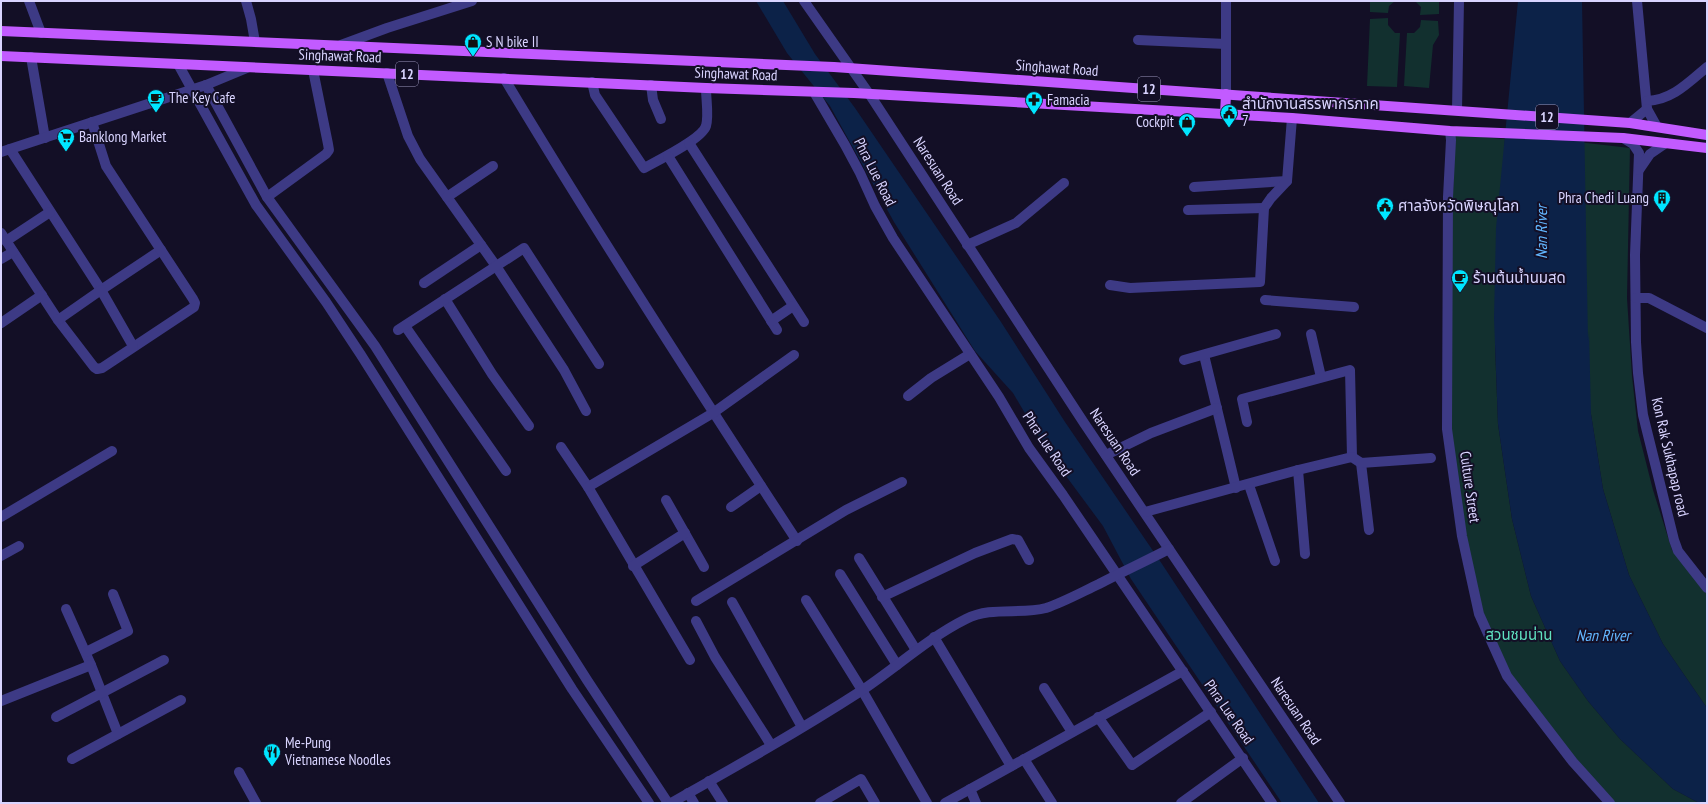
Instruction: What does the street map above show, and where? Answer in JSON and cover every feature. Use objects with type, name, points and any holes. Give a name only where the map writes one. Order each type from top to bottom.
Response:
[{"type":"main road","name":"Singhawat Road","points":[[1,31],[834,67],[1461,111]]},
{"type":"main road","name":"Singhawat Road","points":[[1,56],[706,88],[854,93],[1292,118],[1450,130],[1628,140]]},
{"type":"main road","points":[[1225,114],[1226,94]]},
{"type":"main road","name":"12","points":[[1461,111],[1630,123],[1707,135]]},
{"type":"main road","name":"12","points":[[1628,140],[1707,148]]},
{"type":"street","points":[[29,1],[41,33]]},
{"type":"street","points":[[339,46],[387,28],[472,1]]},
{"type":"street","name":"Naresuan Road","points":[[804,1],[870,95],[1106,455],[1340,803]]},
{"type":"street","points":[[1226,1],[1226,94]]},
{"type":"street","points":[[1459,1],[1461,111]]},
{"type":"street","points":[[1637,1],[1647,105],[1657,127]]},
{"type":"street","points":[[249,2],[255,42]]},
{"type":"street","points":[[1138,40],[1226,44]]},
{"type":"street","points":[[31,57],[45,138]]},
{"type":"street","points":[[178,64],[256,204],[326,302],[361,355],[572,689],[649,803]]},
{"type":"street","points":[[1630,123],[1647,105],[1667,98],[1707,67]]},
{"type":"street","points":[[134,346],[101,290],[50,212],[5,151],[192,90],[246,68]]},
{"type":"street","points":[[267,197],[328,152],[328,144],[313,70]]},
{"type":"street","points":[[387,73],[408,136],[420,158],[496,266],[564,370],[586,411]]},
{"type":"street","points":[[504,78],[575,196],[713,413],[797,541]]},
{"type":"street","points":[[592,82],[594,96],[644,168],[668,156],[701,134],[705,127],[706,88]]},
{"type":"street","points":[[206,85],[267,197],[375,346],[587,680],[669,803],[710,781],[862,690],[934,637],[967,618],[995,610],[1034,611],[1048,607],[1067,600],[1169,549]]},
{"type":"street","points":[[651,85],[653,100],[661,119]]},
{"type":"street","name":"Phra Lue Road","points":[[814,92],[845,145],[875,206],[893,238],[999,397],[1029,448],[1120,573],[1183,671],[1272,803]]},
{"type":"street","points":[[1110,285],[1130,288],[1260,282],[1264,208],[1287,181],[1292,118]]},
{"type":"street","points":[[50,212],[4,237],[58,320],[97,369],[102,368],[194,306],[193,299],[105,164],[92,122]]},
{"type":"street","name":"Culture Street","points":[[1450,130],[1452,140],[1448,197],[1447,429],[1462,536],[1476,599],[1481,619],[1507,676],[1573,762],[1610,803]]},
{"type":"street","name":"Kon Rak Sukhapap road","points":[[1628,140],[1639,153],[1635,255],[1636,342],[1643,414],[1676,546],[1707,588]]},
{"type":"street","points":[[689,142],[804,322]]},
{"type":"street","points":[[1639,170],[1650,154],[1666,143]]},
{"type":"street","points":[[668,156],[777,330]]},
{"type":"street","points":[[447,197],[493,166]]},
{"type":"street","points":[[1194,186],[1287,181]]},
{"type":"street","points":[[967,245],[1019,221],[1064,183]]},
{"type":"street","points":[[1188,210],[1264,208]]},
{"type":"street","points":[[424,283],[481,245]]},
{"type":"street","points":[[506,471],[401,328],[524,248],[599,364]]},
{"type":"street","points":[[58,320],[161,250]]},
{"type":"street","points":[[1,260],[13,252]]},
{"type":"street","points":[[1,323],[42,295]]},
{"type":"street","points":[[1636,298],[1649,298],[1707,328]]},
{"type":"street","points":[[445,300],[492,374],[529,426]]},
{"type":"street","points":[[1265,300],[1354,307]]},
{"type":"street","points":[[771,321],[794,306]]},
{"type":"street","points":[[1184,360],[1276,334]]},
{"type":"street","points":[[1311,334],[1322,377]]},
{"type":"street","points":[[908,396],[931,378],[970,354]]},
{"type":"street","points":[[588,487],[713,413],[794,355]]},
{"type":"street","points":[[1204,355],[1236,488]]},
{"type":"street","points":[[1247,422],[1242,399],[1350,370],[1352,457]]},
{"type":"street","points":[[1106,455],[1151,433],[1217,408]]},
{"type":"street","points":[[561,447],[588,487],[633,566],[690,660]]},
{"type":"street","points":[[1,517],[112,451]]},
{"type":"street","points":[[1145,512],[1249,485],[1298,470],[1352,457],[1361,463],[1431,458]]},
{"type":"street","points":[[1361,463],[1369,530]]},
{"type":"street","points":[[1298,470],[1305,554]]},
{"type":"street","points":[[696,601],[846,510],[902,482]]},
{"type":"street","points":[[1249,485],[1275,561]]},
{"type":"street","points":[[731,507],[761,486]]},
{"type":"street","points":[[666,500],[704,567]]},
{"type":"street","points":[[633,566],[685,533]]},
{"type":"street","points":[[882,597],[975,553],[1012,539],[1018,540],[1029,560]]},
{"type":"street","points":[[1,556],[19,546]]},
{"type":"street","points":[[859,558],[916,650]]},
{"type":"street","points":[[840,574],[897,665]]},
{"type":"street","points":[[86,652],[128,631],[112,594]]},
{"type":"street","points":[[806,600],[862,690],[927,803]]},
{"type":"street","points":[[732,602],[802,727]]},
{"type":"street","points":[[66,609],[86,652],[118,734]]},
{"type":"street","points":[[696,621],[715,657],[771,745]]},
{"type":"street","points":[[934,637],[1011,766]]},
{"type":"street","points":[[56,717],[164,660]]},
{"type":"street","points":[[1,701],[91,665]]},
{"type":"street","points":[[945,803],[1183,671]]},
{"type":"street","points":[[1044,688],[1072,732]]},
{"type":"street","points":[[72,759],[181,700]]},
{"type":"street","points":[[1098,717],[1132,765],[1211,712]]},
{"type":"street","points":[[1181,803],[1243,758]]},
{"type":"street","points":[[1024,759],[1052,803]]},
{"type":"street","points":[[239,772],[256,803]]},
{"type":"street","points":[[820,803],[861,779],[874,803]]},
{"type":"street","points":[[710,781],[723,803]]},
{"type":"street","points":[[970,789],[976,803]]},
{"type":"street","points":[[688,793],[694,803]]},
{"type":"green space","points":[[1370,1],[1395,1],[1389,6],[1388,13],[1370,12]]},
{"type":"green space","points":[[1415,1],[1439,1],[1439,14],[1420,15],[1421,7]]},
{"type":"green space","points":[[1388,18],[1388,25],[1395,33],[1400,33],[1397,87],[1367,86],[1370,19]]},
{"type":"green space","points":[[1421,20],[1438,21],[1439,35],[1433,45],[1429,88],[1404,86],[1407,33],[1414,33],[1420,27]]},
{"type":"green space","name":"สวนชมน่าน","points":[[1455,135],[1505,139],[1495,345],[1498,424],[1512,519],[1531,596],[1560,661],[1588,701],[1620,739],[1673,789],[1699,803],[1610,803],[1507,676],[1479,614],[1447,429],[1448,337]]},
{"type":"green space","points":[[1578,142],[1630,148],[1627,298],[1632,376],[1638,431],[1653,490],[1672,550],[1707,591],[1707,708],[1663,644],[1629,575],[1603,489],[1589,402]]},
{"type":"water","points":[[756,1],[783,1],[815,54],[855,108],[1001,322],[1065,422],[1162,564],[1319,803],[1282,803],[1131,579],[1103,526],[1046,449],[1013,393],[975,351],[894,222],[830,106],[787,53]]},
{"type":"water","name":"Nan River","points":[[1518,1],[1582,1],[1588,341],[1589,332],[1591,414],[1603,489],[1629,575],[1663,644],[1707,708],[1707,803],[1699,803],[1673,789],[1620,739],[1588,701],[1560,661],[1531,596],[1512,519],[1498,424],[1494,318],[1496,228]]},
{"type":"place","name":"S N bike II","points":[[473,57]]},
{"type":"place","name":"The Key Cafe","points":[[156,113]]},
{"type":"place","name":"Famacia","points":[[1034,115]]},
{"type":"place","name":"สำนักงานสรรพากรภาค 7","points":[[1229,128]]},
{"type":"place","name":"Cockpit","points":[[1187,137]]},
{"type":"place","name":"Banklong Market","points":[[66,152]]},
{"type":"place","name":"Phra Chedi Luang","points":[[1662,213]]},
{"type":"place","name":"ศาลจังหวัดพิษณุโลก","points":[[1385,221]]},
{"type":"place","name":"ร้านต้นน้ำนมสด","points":[[1460,293]]},
{"type":"place","name":"Me-Pung Vietnamese Noodles","points":[[272,767]]}]
